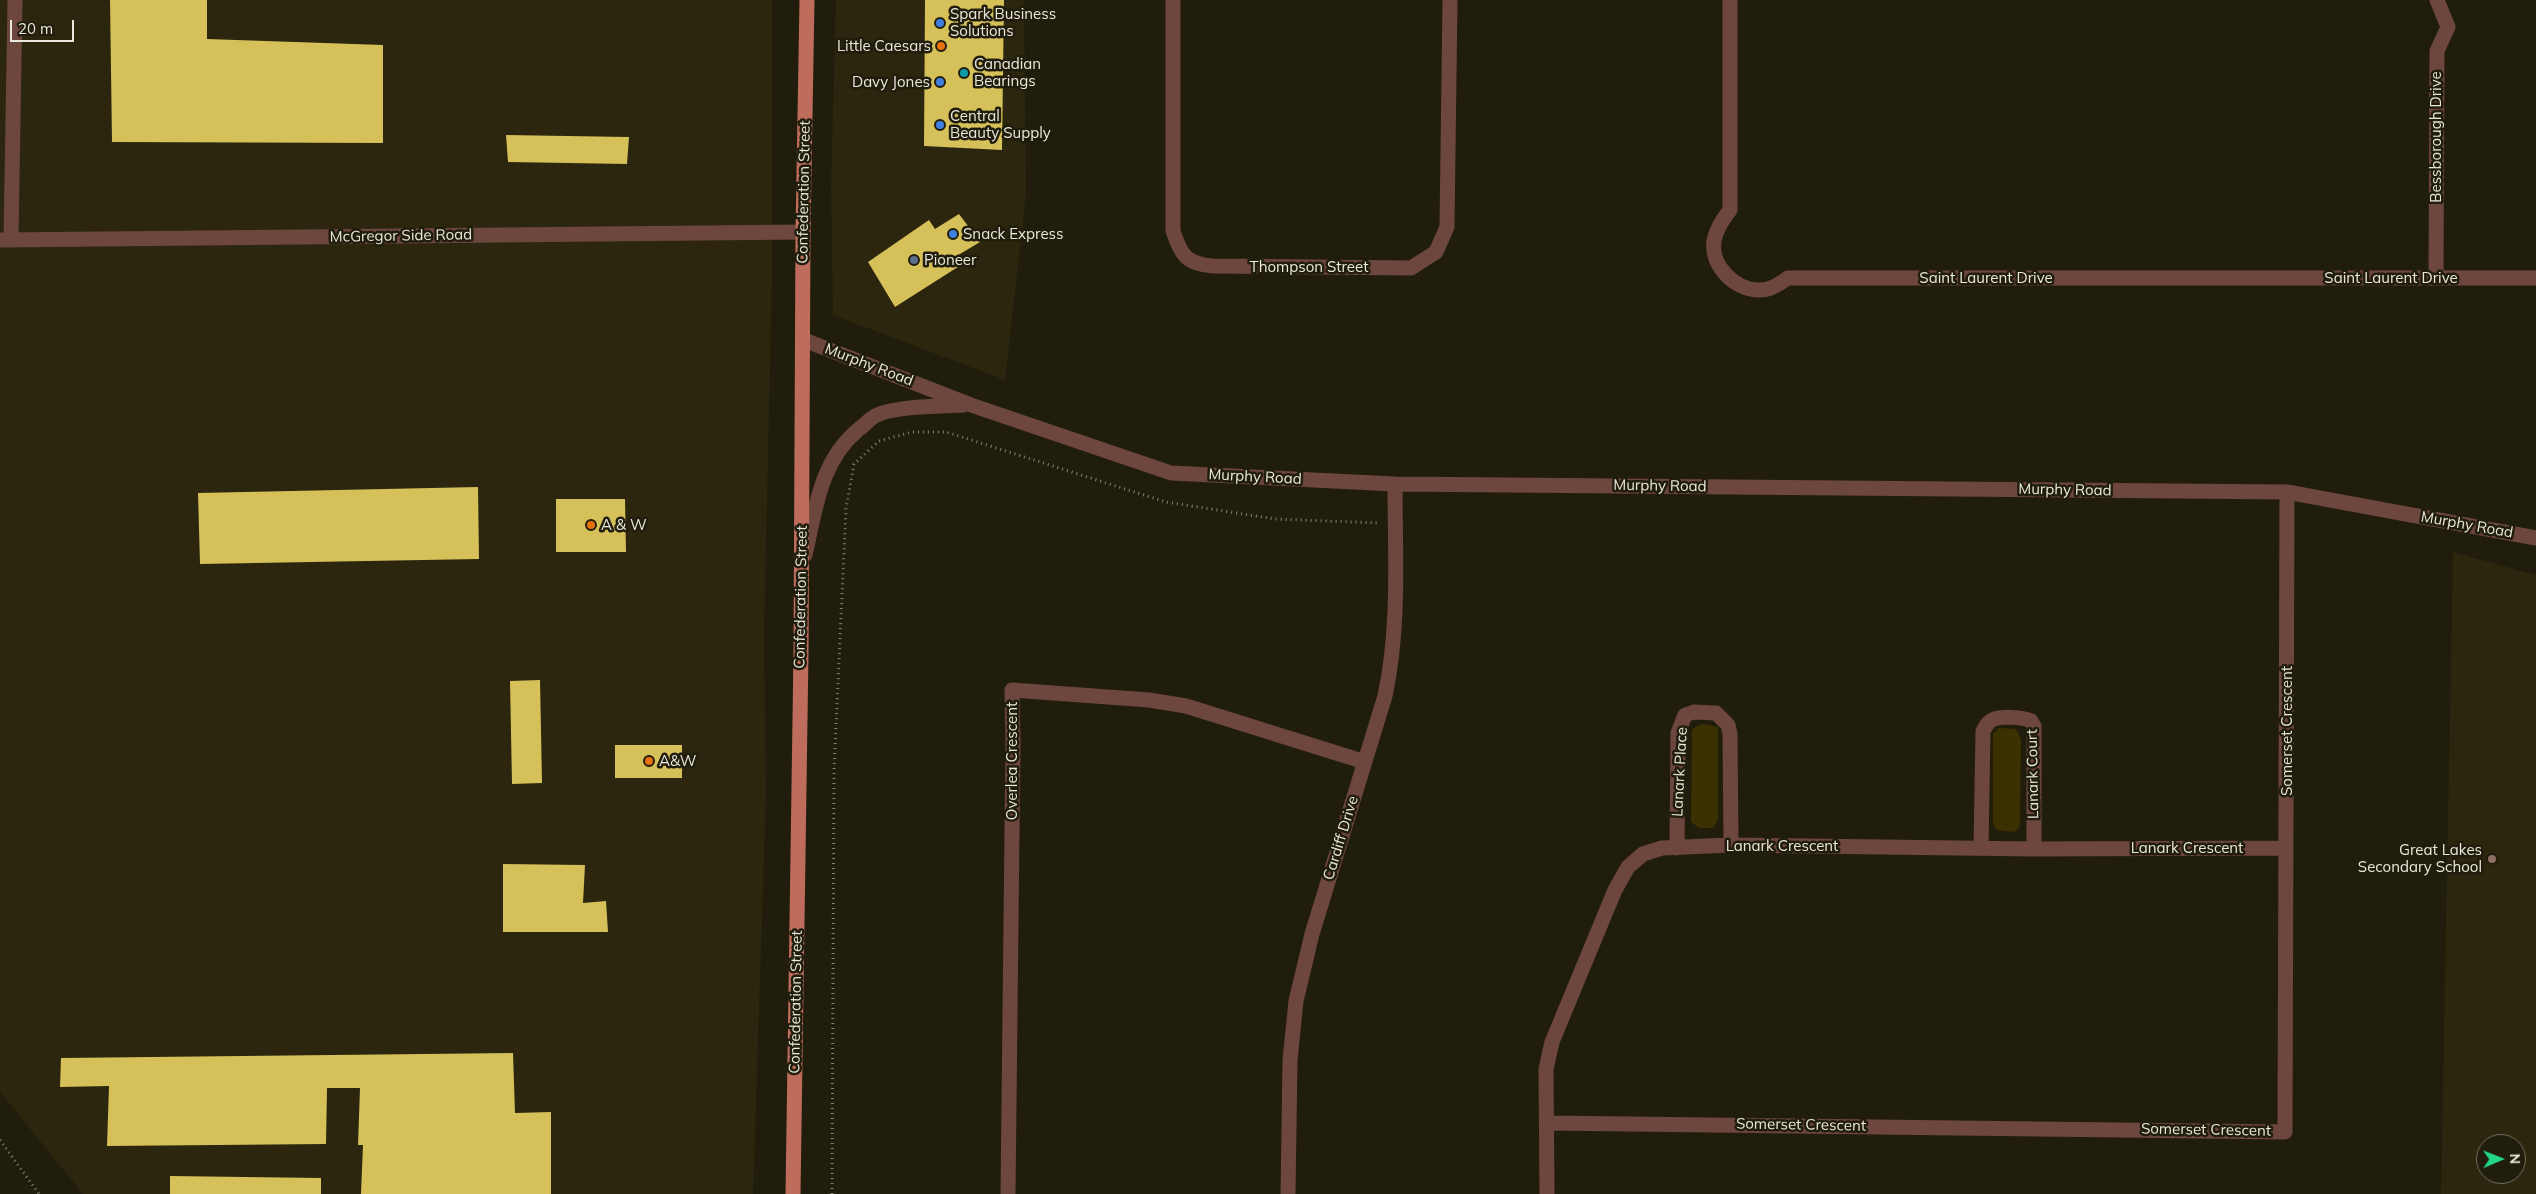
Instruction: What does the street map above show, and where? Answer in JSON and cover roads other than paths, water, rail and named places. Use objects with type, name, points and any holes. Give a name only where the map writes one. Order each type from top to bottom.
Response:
[{"type":"main road","name":"Confederation Street","points":[[793,1194],[802,566],[804,340],[802,232],[807,0]]},
{"type":"street","points":[[5,240],[15,0]]},
{"type":"street","name":"Thompson Street","points":[[1173,0],[1173,231],[1180,250],[1196,264],[1213,266],[1402,268],[1412,268],[1436,252],[1447,227],[1450,0]]},
{"type":"street","name":"Saint Laurent Drive","points":[[1730,0],[1730,210],[1719,224],[1714,243],[1717,262],[1726,276],[1740,286],[1759,290],[1775,287],[1788,278],[2536,278]]},
{"type":"street","name":"Bessborough Drive","points":[[2436,278],[2437,51],[2448,27],[2437,0]]},
{"type":"street","name":"McGregor Side Road","points":[[5,240],[802,232]]},
{"type":"street","name":"Murphy Road","points":[[804,340],[971,405],[1171,473],[1395,484],[2287,492],[2536,538]]},
{"type":"street","points":[[802,566],[822,482],[832,459],[844,442],[877,415],[922,406],[971,405]]},
{"type":"street","name":"Cardiff Drive","points":[[1288,1194],[1290,1060],[1296,1002],[1312,934],[1385,696],[1395,638],[1397,602],[1395,484]]},
{"type":"street","name":"Somerset Crescent","points":[[1547,1123],[2285,1132],[2287,492]]},
{"type":"street","name":"Overlea Crescent","points":[[1008,1194],[1014,741],[1012,690],[1149,700],[1186,706],[1365,762]]},
{"type":"street","name":"Lanark Place","points":[[1677,848],[1678,733],[1685,715],[1694,712],[1716,714],[1728,725],[1730,734],[1731,845]]},
{"type":"street","name":"Lanark Court","points":[[1981,848],[1984,731],[1987,723],[1994,718],[2026,718],[2034,726],[2034,849]]},
{"type":"street","name":"Lanark Crescent","points":[[1547,1194],[1546,1069],[1552,1042],[1615,890],[1628,867],[1643,854],[1662,848],[1731,845],[2034,849],[2286,848]]},
{"type":"place","name":"Spark Business Solutions","points":[[940,23]]},
{"type":"place","name":"Little Caesars","points":[[941,46]]},
{"type":"place","name":"Canadian Bearings","points":[[964,73]]},
{"type":"place","name":"Davy Jones","points":[[940,82]]},
{"type":"place","name":"Central Beauty Supply","points":[[940,125]]},
{"type":"place","name":"Snack Express","points":[[953,234]]},
{"type":"place","name":"Pioneer","points":[[914,260]]},
{"type":"place","name":"A & W","points":[[591,525]]},
{"type":"place","name":"A&W","points":[[649,761]]},
{"type":"place","name":"Great Lakes Secondary School","points":[[2492,859]]}]
